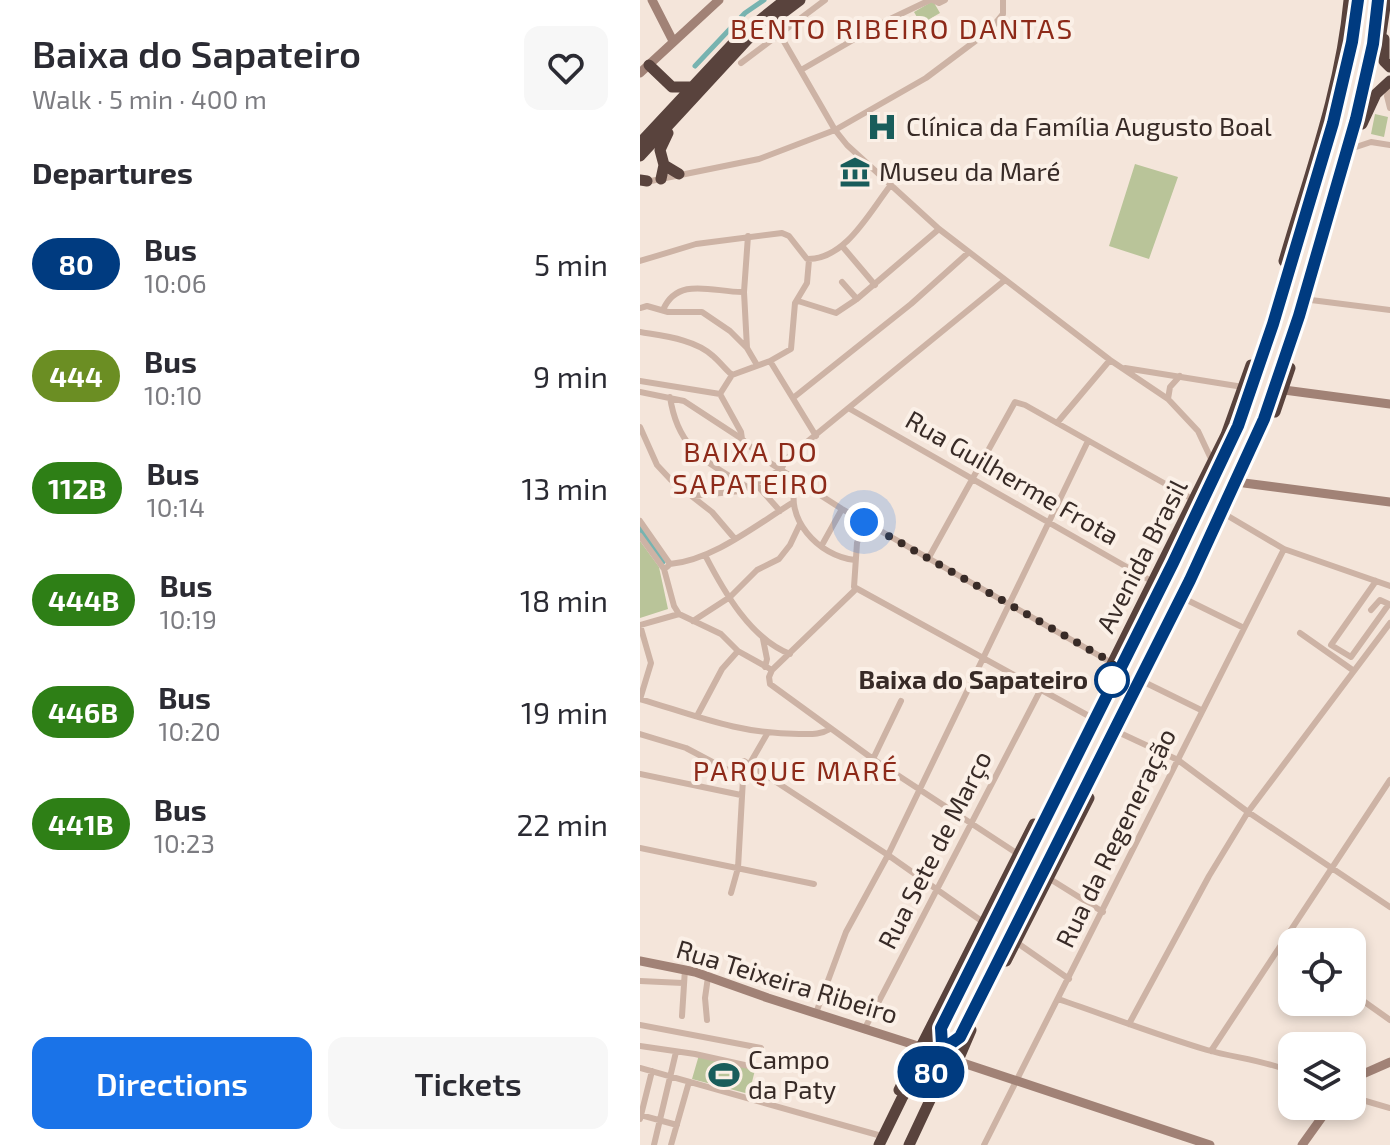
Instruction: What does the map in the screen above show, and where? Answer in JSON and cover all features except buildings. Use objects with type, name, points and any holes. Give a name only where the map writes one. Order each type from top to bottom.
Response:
[{"type":"highway","points":[[640,143],[748,29],[785,0]]},
{"type":"highway","points":[[640,156],[748,39],[800,0]]},
{"type":"highway","points":[[1340,0],[1347,21]]},
{"type":"highway","name":"Avenida Brasil","points":[[877,1142],[927,1057],[1018,854],[1213,463],[1267,320],[1326,123],[1344,46],[1349,0]]},
{"type":"highway","name":"Avenida Brasil","points":[[877,1142],[965,958],[988,922],[1186,535],[1238,426],[1273,324],[1339,104],[1358,0]]},
{"type":"highway","name":"Avenida Brasil","points":[[909,1145],[1249,456],[1289,348],[1356,119],[1373,44],[1378,0]]},
{"type":"highway","points":[[1386,0],[1384,61],[1390,67]]},
{"type":"highway","points":[[917,1145],[1228,516],[1284,390],[1356,147],[1385,22]]},
{"type":"highway","points":[[644,69],[672,87],[691,87]]},
{"type":"highway","points":[[1362,124],[1376,94],[1390,82]]},
{"type":"highway","points":[[661,179],[664,165],[660,150],[676,118]]},
{"type":"highway","points":[[664,165],[679,174]]},
{"type":"highway","points":[[1186,535],[1213,463]]},
{"type":"highway","points":[[1190,580],[1228,516]]},
{"type":"highway","points":[[998,976],[1077,806]]},
{"type":"street","points":[[652,0],[673,41]]},
{"type":"street","points":[[644,69],[719,0]]},
{"type":"street","points":[[741,63],[825,0]]},
{"type":"street","points":[[801,70],[888,20],[931,0],[939,3],[945,0]]},
{"type":"street","points":[[642,182],[759,159],[835,130],[926,78],[990,30],[1003,14],[1003,0]]},
{"type":"street","points":[[779,33],[835,130],[890,186],[1005,280],[1110,360],[1168,399],[1193,423],[1213,463]]},
{"type":"street","points":[[1390,82],[1390,105]]},
{"type":"street","points":[[1356,147],[1371,142],[1390,145]]},
{"type":"street","points":[[809,260],[842,246],[890,186]]},
{"type":"street","points":[[798,301],[836,313],[875,285],[939,229]]},
{"type":"street","points":[[640,261],[696,244],[786,234],[809,260],[807,283],[795,303],[791,349],[770,361],[732,375],[720,394]]},
{"type":"street","points":[[747,348],[744,292],[748,236]]},
{"type":"street","points":[[842,246],[875,285]]},
{"type":"street","points":[[793,398],[911,304],[969,252]]},
{"type":"street","points":[[692,496],[738,492],[781,470],[786,459],[1005,280]]},
{"type":"street","points":[[842,282],[857,299]]},
{"type":"street","points":[[663,310],[669,297],[684,289],[744,292]]},
{"type":"street","points":[[1311,300],[1390,310]]},
{"type":"street","points":[[640,308],[702,312],[730,331],[747,348],[757,365]]},
{"type":"street","points":[[640,332],[695,345],[712,355],[732,375]]},
{"type":"street","points":[[1057,423],[1110,360]]},
{"type":"street","points":[[770,361],[816,436]]},
{"type":"street","points":[[1121,367],[1243,387]]},
{"type":"street","points":[[1168,399],[1170,387],[1180,376]]},
{"type":"street","points":[[640,381],[720,394]]},
{"type":"street","points":[[1284,390],[1390,404]]},
{"type":"street","points":[[640,392],[684,401],[842,509],[1113,663]]},
{"type":"street","points":[[720,394],[742,439]]},
{"type":"street","points":[[670,397],[678,430],[693,452],[747,487]]},
{"type":"street","points":[[928,559],[1011,406],[1017,402],[1194,500]]},
{"type":"street","name":"Rua Guilherme Frota","points":[[850,409],[1153,582]]},
{"type":"street","points":[[640,427],[657,465],[712,512],[735,539]]},
{"type":"street","points":[[816,1013],[846,932],[888,855],[1088,441]]},
{"type":"street","points":[[797,481],[792,503],[804,531],[837,555],[855,560]]},
{"type":"street","points":[[755,483],[780,511]]},
{"type":"street","points":[[1244,483],[1390,502]]},
{"type":"street","points":[[667,566],[705,555],[792,503]]},
{"type":"street","points":[[822,545],[842,509]]},
{"type":"street","points":[[1228,516],[1284,549],[1390,586]]},
{"type":"street","points":[[640,521],[667,566],[674,606],[679,614],[721,634],[738,651],[769,668]]},
{"type":"street","points":[[769,668],[790,654],[855,588],[858,534],[864,522]]},
{"type":"street","points":[[693,621],[730,597],[757,570],[779,559],[800,524]]},
{"type":"street","points":[[640,536],[667,566]]},
{"type":"street","name":"Rua da Regeneração","points":[[984,1145],[1284,549]]},
{"type":"street","points":[[705,555],[730,597],[763,639],[790,654]]},
{"type":"street","points":[[1371,610],[1380,600],[1389,604],[1351,657],[1331,645],[1376,581]]},
{"type":"street","points":[[855,588],[1087,715]]},
{"type":"street","points":[[1187,600],[1244,628]]},
{"type":"street","points":[[679,614],[640,625],[651,663],[640,699],[745,731],[767,734],[820,733],[830,729]]},
{"type":"street","points":[[1333,622],[1341,628]]},
{"type":"street","points":[[1129,1024],[1209,876],[1248,812],[1390,623]]},
{"type":"street","points":[[1325,632],[1334,638]]},
{"type":"street","points":[[1300,633],[1354,671]]},
{"type":"street","points":[[763,639],[772,686],[873,759],[1018,854]]},
{"type":"street","points":[[697,716],[722,669],[738,651]]},
{"type":"street","points":[[1146,683],[1201,710]]},
{"type":"street","name":"Rua Sete de Março","points":[[864,1030],[1041,689]]},
{"type":"street","points":[[873,759],[901,701]]},
{"type":"street","points":[[1120,733],[1178,760],[1248,812],[1390,907]]},
{"type":"street","points":[[640,734],[686,748],[741,777]]},
{"type":"street","points":[[731,893],[738,868],[741,777],[746,763],[767,734]]},
{"type":"street","points":[[746,763],[988,922]]},
{"type":"street","points":[[640,774],[741,795]]},
{"type":"street","points":[[1292,928],[1390,780]]},
{"type":"street","points":[[640,848],[814,884]]},
{"type":"street","points":[[1050,879],[1103,912]]},
{"type":"street","points":[[1016,942],[1069,979]]},
{"type":"street","points":[[1211,1051],[1278,949]]},
{"type":"street","name":"Rua Teixeira Ribeiro","points":[[640,961],[708,976],[921,1047]]},
{"type":"street","points":[[682,1016],[685,969]]},
{"type":"street","points":[[707,1020],[705,998],[708,976]]},
{"type":"street","points":[[640,981],[683,983]]},
{"type":"street","points":[[1058,999],[1211,1051],[1278,1067]]},
{"type":"street","points":[[1366,1003],[1390,1020]]},
{"type":"street","points":[[640,1025],[761,1048]]},
{"type":"street","points":[[640,1046],[758,1068]]},
{"type":"street","points":[[654,1145],[676,1052]]},
{"type":"street","points":[[957,1061],[1210,1145]]},
{"type":"street","points":[[1366,1073],[1390,1062]]},
{"type":"street","points":[[640,1068],[877,1142]]},
{"type":"street","points":[[652,1071],[640,1116],[677,1125]]},
{"type":"street","points":[[671,1145],[689,1082]]},
{"type":"street","points":[[1366,1101],[1390,1108]]},
{"type":"street","points":[[1302,1145],[1320,1120]]},
{"type":"green space","points":[[933,1],[940,13],[921,24],[914,12]]},
{"type":"green space","points":[[1375,114],[1388,117],[1384,137],[1371,134]]},
{"type":"green space","points":[[1135,164],[1178,177],[1149,259],[1109,246]]},
{"type":"green space","points":[[640,541],[659,567],[668,609],[640,618]]},
{"type":"green space","name":"Campo da Paty","points":[[699,1055],[755,1070],[749,1094],[692,1079]]},
{"type":"waterway","points":[[695,66],[745,13],[764,0]]},
{"type":"waterway","points":[[640,528],[663,562]]},
{"type":"bus line","name":"80","points":[[1358,0],[1339,104],[1273,324],[1238,426],[941,1028],[942,1045],[929,1076],[946,1047],[960,1037],[1249,456],[1277,386],[1324,235],[1365,82],[1378,0]]},
{"type":"place","name":"Clínica da Família Augusto Boal","points":[[882,127]]},
{"type":"place","name":"Museu da Maré","points":[[855,172]]},
{"type":"place","name":"Baixa do Sapateiro","points":[[1112,680]]},
{"type":"place","name":"Campo da Paty","points":[[724,1075]]},
{"type":"district","name":"BENTO RIBEIRO DANTAS","points":[[902,29]]},
{"type":"district","name":"BAIXA DO SAPATEIRO","points":[[751,468]]},
{"type":"district","name":"PARQUE MARÉ","points":[[796,771]]},
{"type":"route","points":[[864,522],[1113,663],[1112,680]]}]
